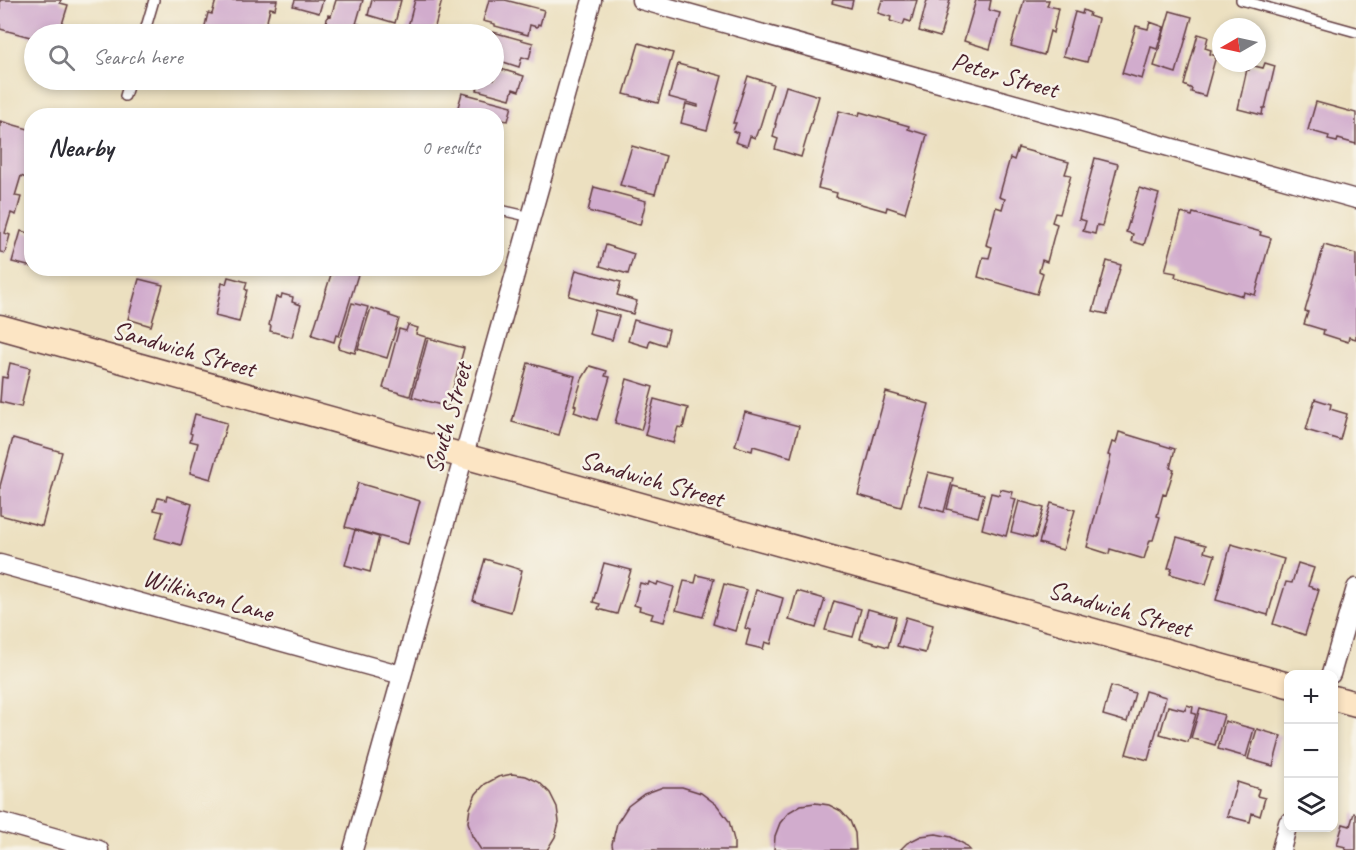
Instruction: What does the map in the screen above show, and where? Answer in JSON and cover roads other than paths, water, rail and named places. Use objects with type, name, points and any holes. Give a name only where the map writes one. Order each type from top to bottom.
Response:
[{"type":"main road","name":"Sandwich Street","points":[[0,327],[1284,684]]},
{"type":"main road","points":[[1338,699],[1356,704]]},
{"type":"street","name":"South Street","points":[[353,850],[592,0]]},
{"type":"street","name":"Peter Street","points":[[641,0],[1356,199]]},
{"type":"street","name":"Wilkinson Lane","points":[[0,564],[402,675]]},
{"type":"street","points":[[1332,670],[1356,588]]},
{"type":"street","points":[[0,822],[99,850]]},
{"type":"street","points":[[1281,850],[1286,832]]},
{"type":"lane","points":[[147,24],[154,0]]},
{"type":"lane","points":[[1241,0],[1356,32]]},
{"type":"lane","points":[[125,96],[127,90]]},
{"type":"lane","points":[[504,211],[531,217]]}]
